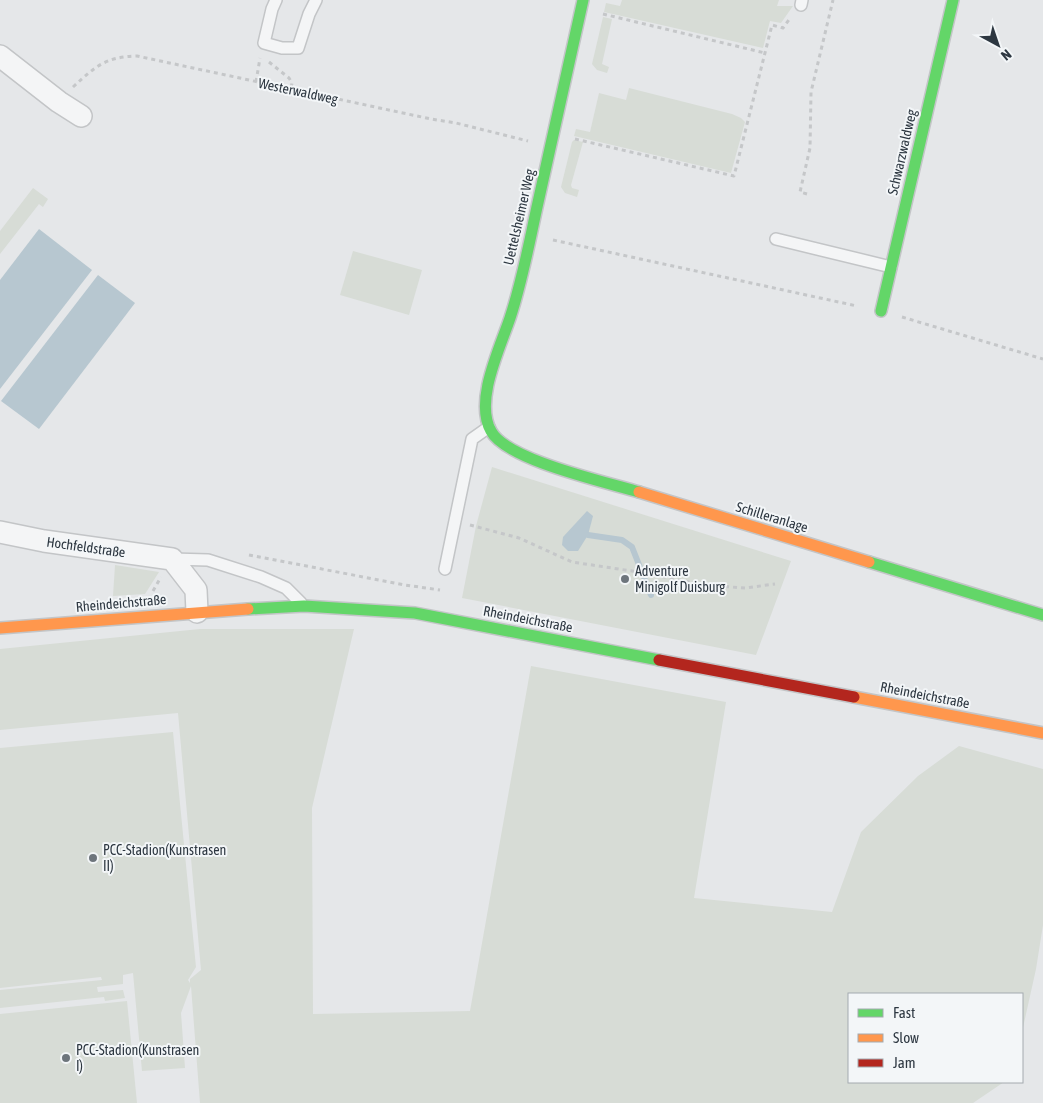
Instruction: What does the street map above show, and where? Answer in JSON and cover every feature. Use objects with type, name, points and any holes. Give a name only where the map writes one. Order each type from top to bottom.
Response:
[{"type":"street","name":"Schwarzwaldweg","points":[[880,311],[954,0]]},
{"type":"street","name":"Uettelsheimer Weg","points":[[496,438],[489,427],[487,413],[488,383],[515,302],[582,4]]},
{"type":"street","points":[[0,56],[59,102],[81,116]]},
{"type":"street","name":"Schilleranlage","points":[[496,438],[514,453],[539,462],[1043,615]]},
{"type":"street","name":"Hochfeldstraße","points":[[0,532],[44,541],[172,559]]},
{"type":"street","points":[[172,559],[196,590],[197,612]]},
{"type":"street","name":"Rheindeichstraße","points":[[0,628],[197,612],[304,606],[415,613],[1043,734]]},
{"type":"lane","points":[[276,0],[264,43],[282,48],[298,48],[309,14],[316,0]]},
{"type":"lane","points":[[776,239],[890,267]]},
{"type":"lane","points":[[445,569],[472,439],[489,427]]},
{"type":"lane","name":"Hochfeldstraße","points":[[172,559],[208,560],[261,577],[286,588],[304,606]]},
{"type":"path","points":[[807,194],[800,192],[810,148],[811,92],[833,0]]},
{"type":"path","points":[[553,134],[734,176],[772,25],[783,28],[801,2]]},
{"type":"path","points":[[582,4],[766,53]]},
{"type":"path","name":"Westerwaldweg","points":[[59,102],[97,66],[120,57],[137,56],[456,123],[551,146]]},
{"type":"path","points":[[256,82],[261,56],[289,78],[292,83],[291,88]]},
{"type":"path","points":[[530,236],[880,311],[1043,359]]},
{"type":"path","points":[[455,522],[504,533],[572,562],[645,573],[704,585],[745,588],[775,584]]},
{"type":"path","points":[[248,554],[440,590]]},
{"type":"path","points":[[151,595],[172,559]]},
{"type":"shaded area","points":[[622,0],[779,0],[777,6],[793,6],[781,23],[770,21],[763,48],[604,12],[606,3],[620,6]]},
{"type":"shaded area","points":[[603,17],[612,19],[602,64],[609,67],[607,73],[597,70],[592,64]]},
{"type":"shaded area","points":[[629,88],[732,114],[741,118],[745,122],[731,173],[574,136],[576,129],[590,132],[599,93],[626,100]]},
{"type":"shaded area","points":[[574,140],[583,142],[571,185],[572,188],[579,190],[577,197],[565,193],[561,187]]},
{"type":"shaded area","points":[[33,188],[48,199],[43,207],[39,204],[0,254],[0,231]]},
{"type":"shaded area","points":[[39,229],[92,270],[0,389],[0,280]]},
{"type":"shaded area","points":[[353,251],[422,270],[409,315],[340,295]]},
{"type":"shaded area","points":[[98,275],[135,303],[39,429],[1,401]]},
{"type":"shaded area","name":"Adventure Minigolf Duisburg","points":[[492,467],[791,561],[756,655],[462,598],[476,526]]},
{"type":"shaded area","points":[[587,511],[593,516],[588,535],[578,551],[568,551],[562,545],[563,537]]},
{"type":"shaded area","points":[[115,565],[159,572],[145,594],[113,596]]},
{"type":"shaded area","points":[[200,629],[354,629],[312,808],[313,1014],[470,1011],[531,666],[726,702],[694,898],[832,912],[861,832],[918,776],[959,746],[1043,769],[1043,925],[1036,969],[1023,1028],[1023,993],[848,993],[848,1083],[1003,1083],[973,1103],[200,1103],[191,986],[181,1013],[185,1068],[142,1071],[133,973],[123,975],[123,984],[97,987],[98,992],[123,990],[125,998],[105,1001],[104,997],[0,1008],[0,990],[102,980],[101,977],[0,988],[0,748],[173,732],[196,967],[188,980],[190,983],[190,979],[201,970],[178,713],[0,730],[0,649]]},
{"type":"shaded area","name":"PCC-Stadion(Kunstrasen I)","points":[[127,1001],[137,1103],[0,1103],[0,1014]]},
{"type":"waterway","points":[[588,535],[622,540],[632,547],[651,595]]},
{"type":"traffic: fast","points":[[583,0],[522,277],[490,374],[485,405],[491,431],[500,442],[558,469],[639,492]]},
{"type":"traffic: fast","points":[[881,311],[953,0]]},
{"type":"traffic: fast","points":[[869,562],[1043,615]]},
{"type":"traffic: fast","points":[[248,609],[304,606],[415,613],[659,660]]},
{"type":"traffic: slow","points":[[639,492],[869,562]]},
{"type":"traffic: slow","points":[[0,628],[248,609]]},
{"type":"traffic: slow","points":[[854,697],[1043,733]]},
{"type":"traffic: jam","points":[[659,660],[854,697]]},
{"type":"place","name":"Adventure Minigolf Duisburg","points":[[625,579]]},
{"type":"place","name":"PCC-Stadion(Kunstrasen II)","points":[[93,858]]},
{"type":"place","name":"PCC-Stadion(Kunstrasen I)","points":[[66,1058]]}]
